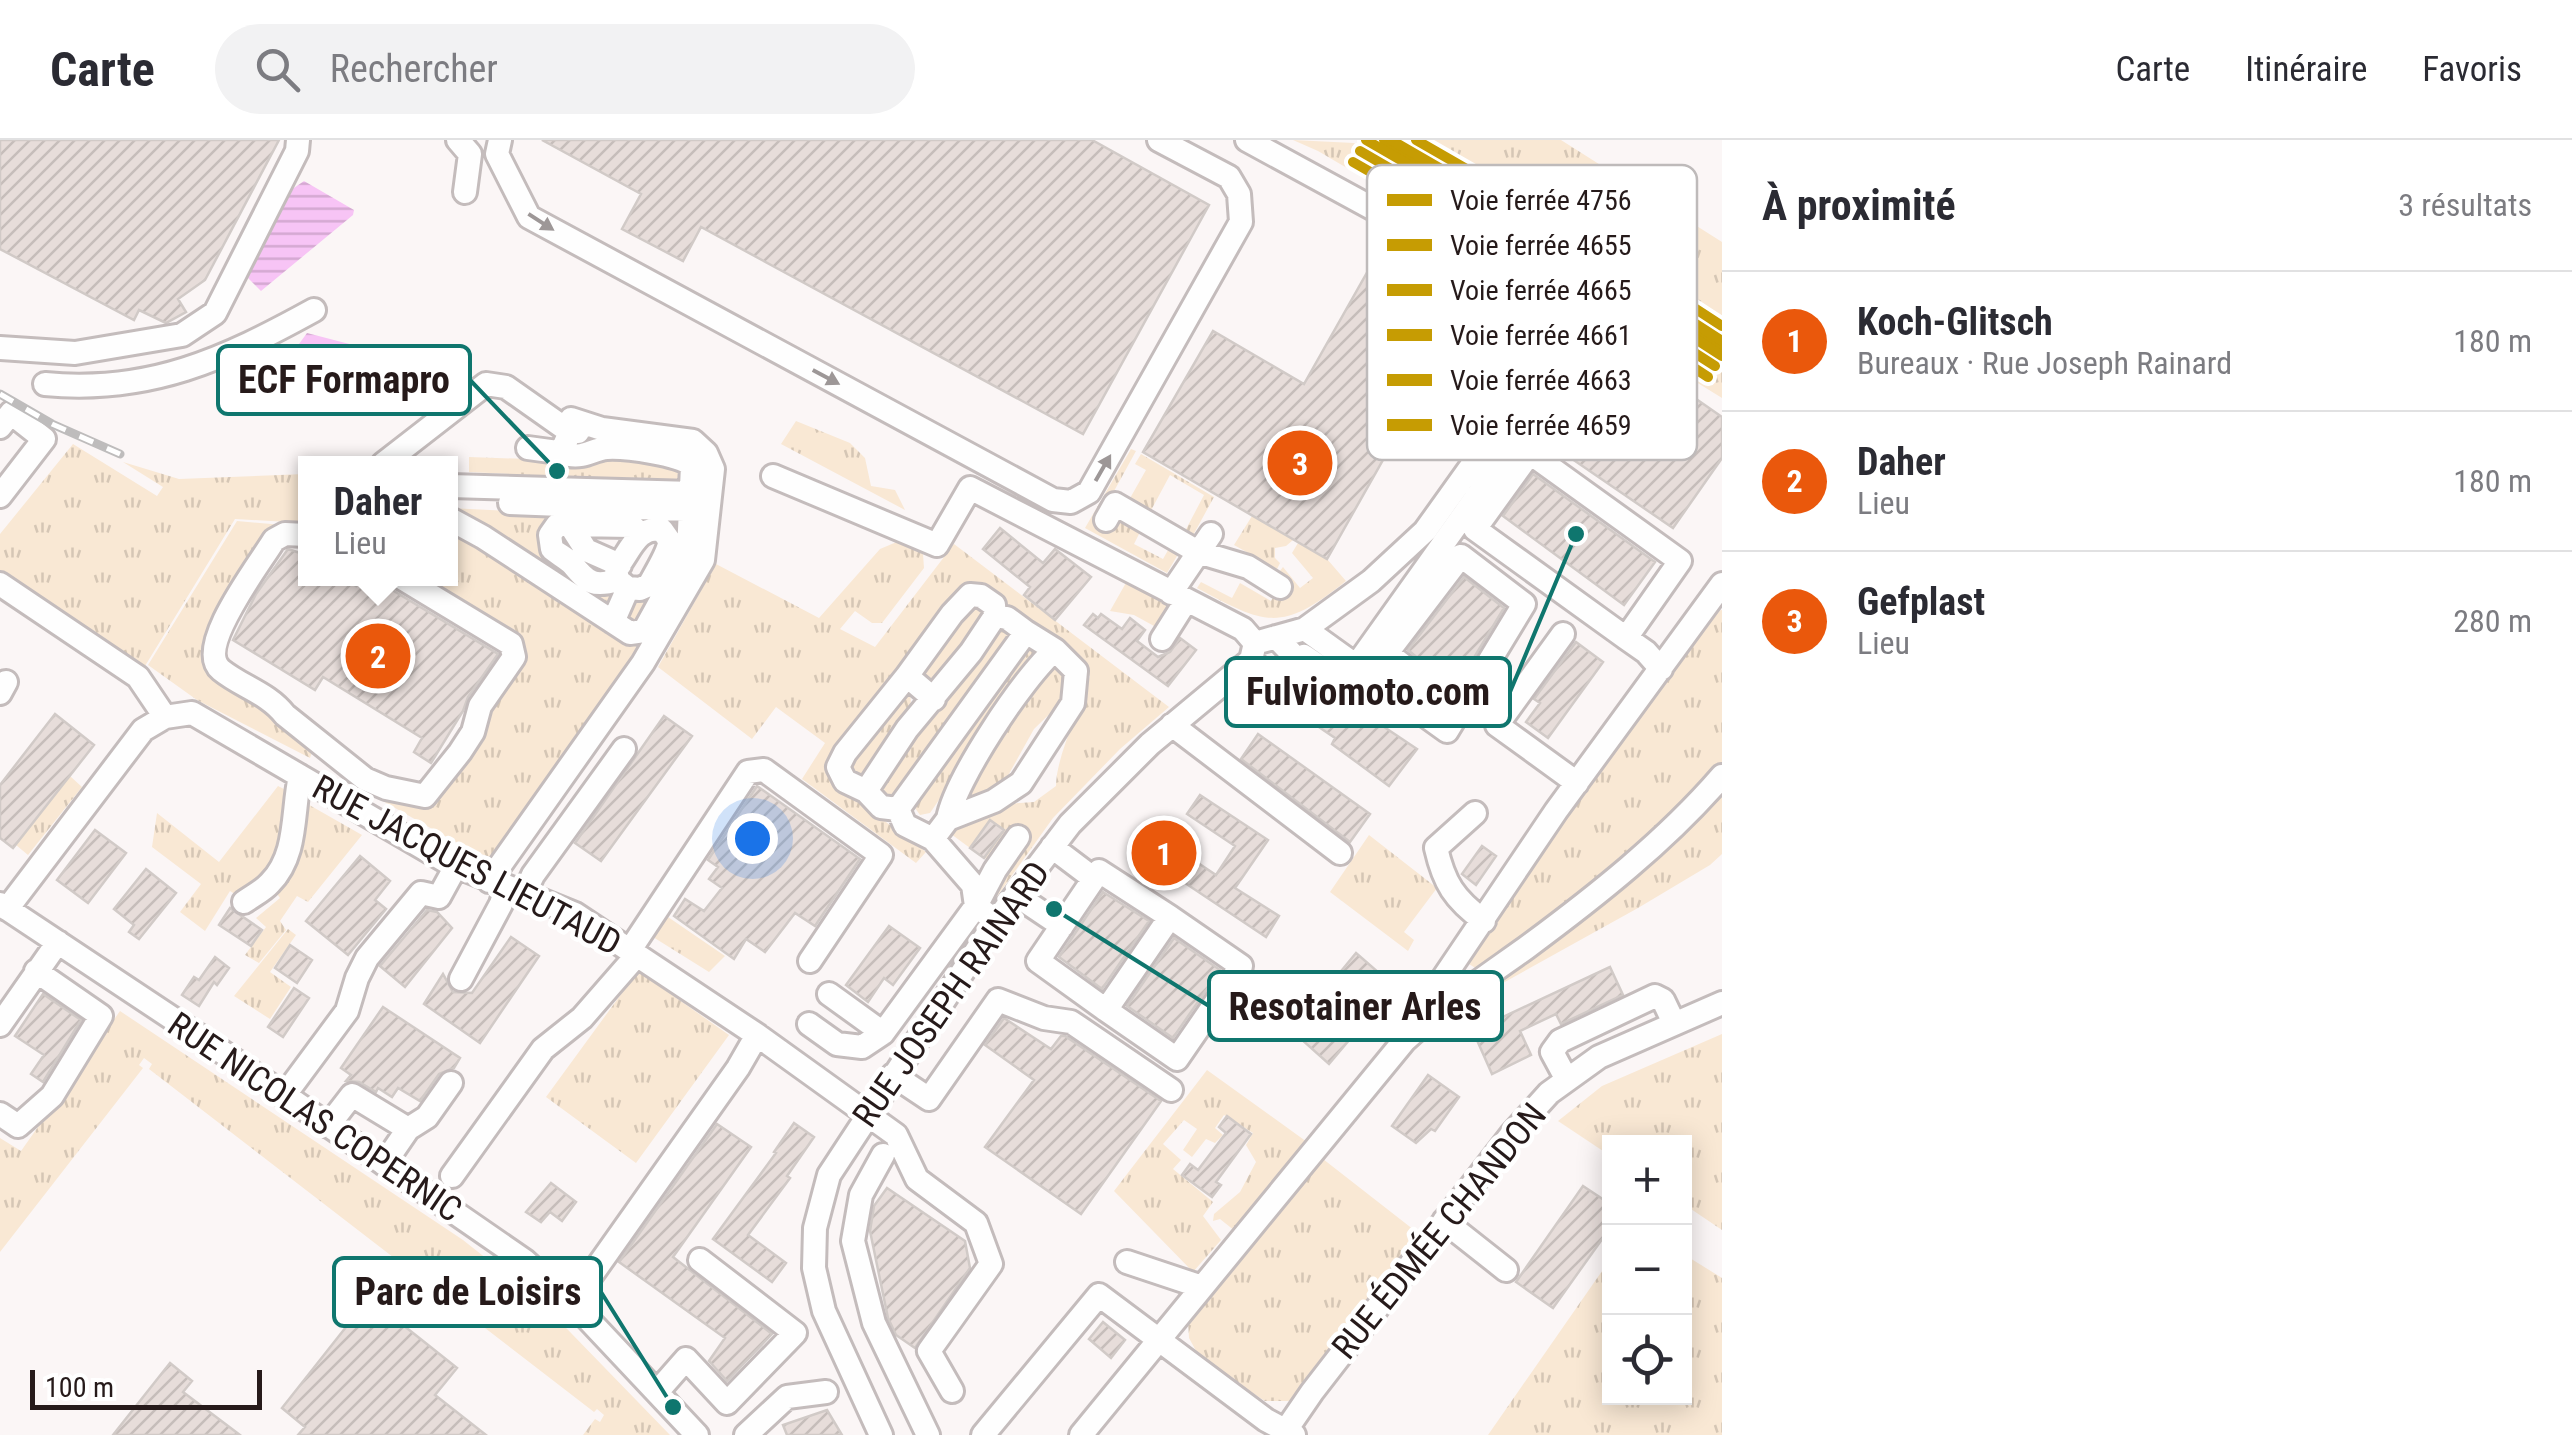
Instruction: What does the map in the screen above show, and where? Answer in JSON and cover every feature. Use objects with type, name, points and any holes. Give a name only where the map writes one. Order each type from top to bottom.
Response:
[{"type":"street","points":[[0,348],[74,353],[182,335],[215,313],[297,151],[298,140]]},
{"type":"street","points":[[458,140],[470,154],[465,192]]},
{"type":"street","points":[[500,140],[497,154],[529,217],[1052,500],[1071,502],[1089,492],[1241,222],[1239,194],[1229,177],[1158,140]]},
{"type":"street","points":[[1247,140],[1367,205]]},
{"type":"street","points":[[45,384],[81,388],[142,383],[246,347],[314,310]]},
{"type":"street","points":[[393,456],[486,384],[506,387],[567,438]]},
{"type":"street","points":[[0,496],[44,439],[11,413],[1,424]]},
{"type":"street","points":[[461,979],[502,904],[507,887],[703,560],[713,468],[706,453],[693,441],[602,429],[582,420],[571,420],[567,438]]},
{"type":"street","points":[[458,524],[630,634],[647,627],[686,558],[692,466],[686,459],[605,448],[593,438],[567,438],[528,448]]},
{"type":"street","points":[[1265,640],[1305,629],[1370,580],[1425,531],[1475,460]]},
{"type":"street","points":[[1356,666],[1502,460]]},
{"type":"street","points":[[1525,460],[1475,529],[1646,652],[1661,668]]},
{"type":"street","points":[[1540,460],[1680,562],[1626,638]]},
{"type":"street","points":[[773,476],[937,545],[970,488],[1298,660],[1304,656],[1387,712]]},
{"type":"street","points":[[458,487],[691,502]]},
{"type":"street","points":[[458,501],[691,502]]},
{"type":"street","points":[[1106,520],[1116,504],[1205,543],[1280,587]]},
{"type":"street","points":[[613,622],[622,577],[640,532],[652,528],[667,536],[670,548],[650,585],[640,590],[622,577],[586,550],[570,526],[632,526],[640,532]]},
{"type":"street","points":[[298,535],[285,534],[274,540],[216,635],[212,655],[218,668],[275,702],[285,715],[364,779],[425,796],[473,732],[480,706],[514,657],[510,644],[415,586]]},
{"type":"street","points":[[1162,639],[1205,543]]},
{"type":"street","points":[[1305,629],[1448,731],[1524,604],[1461,556],[1387,653],[1442,696]]},
{"type":"street","points":[[0,584],[138,677],[166,717],[142,730],[4,907]]},
{"type":"street","points":[[1081,1435],[1404,1041],[1422,1008],[1577,783],[1714,603],[1722,584]]},
{"type":"street","points":[[866,791],[906,729],[934,699],[995,616],[994,605],[981,596],[970,595],[942,628],[845,753],[838,768],[846,781],[866,791],[882,808],[898,809]]},
{"type":"street","points":[[948,819],[994,800],[1021,783],[1073,703],[1076,671],[1038,636],[1007,618],[995,616]]},
{"type":"street","points":[[898,809],[1026,632]]},
{"type":"street","points":[[1562,634],[1496,725],[1577,783]]},
{"type":"street","name":"RUE JOSEPH RAINARD","points":[[881,1435],[832,1327],[814,1268],[815,1228],[828,1175],[996,920],[1070,824],[1172,726],[1251,660],[1265,640]]},
{"type":"street","points":[[932,840],[948,819],[952,798],[988,739],[1042,661],[1054,650]]},
{"type":"street","points":[[907,676],[934,699]]},
{"type":"street","name":"RUE JACQUES LIEUTAUD","points":[[166,717],[192,713],[456,866],[575,914],[757,1035],[896,1135],[917,1179],[976,1223],[991,1264],[930,1351],[952,1391]]},
{"type":"street","points":[[1172,726],[1340,853]]},
{"type":"street","points":[[507,887],[533,876],[624,749]]},
{"type":"street","points":[[321,789],[338,756]]},
{"type":"street","points":[[452,1176],[544,1049],[582,1018],[634,953],[748,772],[764,770],[881,855],[810,960]]},
{"type":"street","points":[[244,902],[271,882],[282,864],[293,836],[300,776]]},
{"type":"street","points":[[1404,1041],[1481,978],[1570,915],[1643,854],[1722,776]]},
{"type":"street","points":[[898,809],[905,825],[932,840],[974,885],[976,906],[996,920]]},
{"type":"street","points":[[1475,813],[1436,848],[1443,878],[1464,906],[1484,921]]},
{"type":"street","points":[[809,1024],[837,1044],[862,1047],[883,1033],[976,906],[1018,837]]},
{"type":"street","points":[[1052,847],[1093,878]]},
{"type":"street","points":[[284,1096],[346,1011],[368,958],[421,893],[439,898],[456,866]]},
{"type":"street","points":[[1099,872],[1170,918],[1241,966],[1176,1059],[1038,961],[1099,872]]},
{"type":"street","points":[[1016,895],[1062,926]]},
{"type":"street","name":"RUE NICOLAS COPERNIC","points":[[4,907],[524,1261],[572,1304],[697,1435]]},
{"type":"street","points":[[1106,1010],[1170,918]]},
{"type":"street","points":[[0,1026],[58,942]]},
{"type":"street","points":[[0,1114],[18,1126],[52,1096],[101,1016],[36,971]]},
{"type":"street","points":[[829,994],[883,1033]]},
{"type":"street","points":[[1566,1078],[1552,1052],[1560,1041],[1655,996],[1663,1000],[1674,1023]]},
{"type":"street","points":[[893,1075],[929,1100],[998,1000],[1044,1018],[1071,1022],[1171,1090]]},
{"type":"street","name":"RUE ÉDMÉE CHANDON","points":[[1290,1433],[1312,1392],[1444,1221],[1511,1135],[1566,1078],[1599,1057],[1722,1002]]},
{"type":"street","points":[[572,1304],[727,1084],[757,1035]]},
{"type":"street","points":[[384,1164],[408,1129],[427,1117],[451,1083]]},
{"type":"street","points":[[328,1126],[352,1094],[408,1129]]},
{"type":"street","points":[[883,1155],[861,1195],[853,1241],[874,1322],[928,1435]]},
{"type":"street","points":[[1444,1221],[1506,1270]]},
{"type":"street","points":[[658,1392],[686,1359],[728,1403],[795,1333],[700,1260]]},
{"type":"street","points":[[1126,1262],[1202,1287]]},
{"type":"street","points":[[983,1435],[1098,1295],[1266,1420],[1290,1433]]},
{"type":"street","points":[[832,1327],[870,1308]]},
{"type":"street","points":[[746,1435],[787,1397],[826,1392]]},
{"type":"green space","points":[[1293,140],[1354,143],[1390,165],[1367,165],[1367,180]]},
{"type":"green space","points":[[1415,140],[1561,140],[1600,165],[1456,165]]},
{"type":"green space","points":[[1697,226],[1722,242],[1722,330],[1697,314]]},
{"type":"green space","points":[[1697,354],[1722,369],[1722,398],[1697,383]]},
{"type":"green space","points":[[796,421],[850,443],[865,458],[871,486],[895,490],[905,510],[781,444]]},
{"type":"green space","points":[[73,444],[157,496],[163,487],[123,462],[179,479],[298,474],[298,523],[235,519],[145,666],[0,576],[0,534]]},
{"type":"green space","points":[[1131,449],[1136,451],[1096,524],[1110,532],[1118,517],[1143,526],[1134,544],[1163,559],[1171,545],[1180,551],[1167,573],[1085,528]]},
{"type":"green space","points":[[601,454],[687,467],[686,483],[469,472],[469,457],[585,461]]},
{"type":"green space","points":[[1141,454],[1214,497],[1191,539],[1183,535],[1204,495],[1170,475],[1148,516],[1129,500],[1146,470],[1135,464]]},
{"type":"green space","points":[[458,508],[684,520],[682,550],[640,625],[634,625],[626,617],[633,598],[653,593],[663,570],[675,556],[677,537],[665,523],[559,518],[542,533],[547,553],[585,590],[615,590],[619,595],[608,607],[458,514]]},
{"type":"green space","points":[[1252,516],[1293,540],[1275,548],[1275,558],[1280,563],[1277,569],[1234,545]]},
{"type":"green space","points":[[237,521],[295,526],[206,653],[271,708],[312,752],[310,758],[197,700],[148,665]]},
{"type":"green space","points":[[458,533],[477,541],[637,646],[631,663],[494,859],[464,847],[358,787],[412,799],[459,766],[522,656],[428,586],[458,586]]},
{"type":"green space","points":[[899,541],[923,554],[924,568],[882,623],[872,623],[855,611],[840,629],[875,647],[954,544],[1169,707],[1120,749],[1053,818],[993,902],[986,896],[995,862],[984,858],[1003,830],[970,848],[951,834],[967,821],[1006,804],[1034,802],[1056,786],[1064,746],[1090,676],[976,587],[925,638],[838,786],[926,852],[916,863],[802,779],[825,743],[776,707],[752,739],[658,667],[716,564],[819,618],[880,549]]},
{"type":"green space","points":[[1298,543],[1327,559],[1346,581],[1305,609],[1288,616],[1257,616],[1197,588],[1201,582],[1232,598],[1240,583],[1271,601],[1285,577],[1279,572],[1283,567],[1300,588],[1313,578],[1292,553]]},
{"type":"green space","points":[[1127,581],[1175,607],[1164,624],[1154,626],[1134,615],[1110,611]]},
{"type":"green space","points":[[968,604],[979,605],[983,615],[935,685],[925,682],[924,670]]},
{"type":"green space","points":[[1722,610],[1722,765],[1638,848],[1482,972],[1464,961],[1712,612]]},
{"type":"green space","points":[[998,627],[1016,630],[897,799],[886,795],[881,785],[887,771]]},
{"type":"green space","points":[[1033,646],[1026,673],[930,813],[920,815],[915,808],[917,795],[1024,647]]},
{"type":"green space","points":[[1055,662],[1069,678],[1065,699],[1034,729],[1000,790],[966,804],[959,792],[973,769]]},
{"type":"green space","points":[[909,691],[909,714],[891,749],[868,779],[848,771],[846,760]]},
{"type":"green space","points":[[70,776],[82,787],[28,855],[16,845]]},
{"type":"green space","points":[[1722,784],[1722,854],[1710,865],[1438,1019]]},
{"type":"green space","points":[[278,786],[290,792],[290,831],[266,879],[249,884],[238,896],[230,891],[205,931],[180,912],[201,884],[152,847],[157,813],[219,862]]},
{"type":"green space","points":[[297,798],[362,835],[308,902],[297,896],[280,921],[286,930],[259,963],[245,955],[266,927],[256,918],[280,898],[275,891]]},
{"type":"green space","points":[[1369,835],[1437,888],[1404,932],[1414,940],[1408,951],[1330,892]]},
{"type":"green space","points":[[668,917],[725,956],[709,972],[653,937]]},
{"type":"green space","points":[[288,929],[296,935],[270,972],[291,987],[270,1019],[234,996]]},
{"type":"green space","points":[[638,971],[729,1035],[636,1163],[546,1097]]},
{"type":"green space","points":[[120,1011],[463,1240],[539,1300],[670,1435],[583,1435],[595,1419],[600,1422],[604,1415],[597,1409],[594,1412],[149,1069],[152,1064],[144,1058],[139,1065],[143,1068],[0,1252],[0,1138],[21,1151]]},
{"type":"green space","points":[[1722,1034],[1722,1230],[1692,1210],[1692,1135],[1602,1135],[1602,1150],[1558,1121],[1602,1086]]},
{"type":"green space","points":[[1207,1070],[1307,1142],[1235,1231],[1220,1219],[1213,1221],[1214,1214],[1240,1192],[1256,1162],[1246,1145],[1253,1133],[1224,1115],[1215,1128],[1223,1135],[1215,1143],[1206,1139],[1192,1157],[1183,1150],[1197,1129],[1184,1120],[1163,1144],[1181,1160],[1173,1169],[1213,1202],[1203,1216],[1221,1240],[1193,1272],[1114,1191]]},
{"type":"green space","points":[[1323,1159],[1423,1237],[1301,1391],[1291,1401],[1265,1401],[1201,1360],[1189,1338],[1188,1321]]},
{"type":"green space","points":[[1692,1259],[1722,1278],[1722,1435],[1488,1435],[1602,1271],[1602,1405],[1692,1405]]},
{"type":"shaded area","points":[[304,181],[354,210],[353,215],[261,291],[246,276],[291,190]]},
{"type":"shaded area","points":[[307,333],[411,360],[417,370],[367,410],[353,412],[299,344]]},
{"type":"building","points":[[0,140],[279,140],[205,280],[178,299],[186,312],[166,323],[139,310],[134,320],[0,249]]},
{"type":"building","points":[[542,140],[1092,140],[1209,205],[1083,434],[701,227],[683,261],[622,229],[641,194]]},
{"type":"building","points":[[1367,273],[1367,460],[1383,460],[1327,559],[1143,452],[1213,331],[1304,384]]},
{"type":"building","points":[[1697,400],[1722,417],[1722,458],[1673,528],[1574,460],[1697,460]]},
{"type":"building","points":[[1533,474],[1655,562],[1624,605],[1503,516]]},
{"type":"building","points":[[1000,528],[1043,563],[1055,549],[1091,577],[1055,620],[1024,595],[1030,587],[983,549]]},
{"type":"building","points":[[288,549],[298,552],[298,586],[391,586],[498,654],[468,697],[431,763],[414,752],[422,738],[323,677],[315,690],[233,640],[256,594]]},
{"type":"building","points":[[1464,577],[1504,608],[1455,689],[1408,650]]},
{"type":"building","points":[[1093,614],[1098,618],[1101,614],[1122,629],[1130,618],[1145,630],[1137,641],[1158,657],[1170,652],[1180,638],[1196,650],[1168,686],[1084,625]]},
{"type":"building","points":[[1576,642],[1603,662],[1548,738],[1526,722],[1540,703],[1534,699]]},
{"type":"building","points":[[1305,674],[1417,749],[1389,786],[1332,744],[1335,738],[1276,698]]},
{"type":"building","points":[[55,714],[94,745],[13,848],[0,838],[0,785]]},
{"type":"building","points":[[664,716],[692,736],[601,861],[575,843]]},
{"type":"building","points":[[1258,734],[1370,814],[1350,842],[1241,759]]},
{"type":"building","points":[[757,786],[860,859],[815,926],[795,913],[765,952],[746,939],[734,959],[674,916],[685,899],[704,911],[722,888],[709,879],[718,867],[708,860]]},
{"type":"building","points":[[1200,795],[1268,840],[1235,888],[1279,916],[1266,937],[1155,863],[1168,843],[1216,875],[1235,846],[1187,814]]},
{"type":"building","points":[[990,820],[1004,830],[984,858],[970,848]]},
{"type":"building","points":[[95,830],[126,853],[88,903],[57,880]]},
{"type":"building","points":[[1482,846],[1496,856],[1476,885],[1462,874]]},
{"type":"building","points":[[360,856],[390,881],[375,900],[386,909],[348,955],[306,921]]},
{"type":"building","points":[[146,869],[176,893],[139,939],[129,932],[134,925],[114,909]]},
{"type":"building","points":[[1103,892],[1149,921],[1102,989],[1059,957]]},
{"type":"building","points":[[230,908],[262,930],[251,946],[219,925]]},
{"type":"building","points":[[427,910],[437,912],[452,928],[405,987],[380,966]]},
{"type":"building","points":[[889,926],[920,948],[893,985],[884,978],[868,1002],[846,985]]},
{"type":"building","points":[[511,937],[539,956],[480,1043],[424,1004],[443,974],[453,992],[472,993]]},
{"type":"building","points":[[1174,938],[1220,970],[1173,1038],[1127,1006]]},
{"type":"building","points":[[290,945],[312,960],[297,983],[275,968]]},
{"type":"building","points":[[1356,953],[1378,972],[1350,1004],[1367,1019],[1329,1064],[1301,1039],[1353,979],[1342,970]]},
{"type":"building","points":[[215,957],[229,968],[217,985],[214,982],[199,1006],[182,995],[194,977],[199,980]]},
{"type":"building","points":[[1610,967],[1623,995],[1561,1024],[1556,1014],[1520,1031],[1531,1055],[1492,1074],[1473,1031]]},
{"type":"building","points":[[294,988],[309,998],[283,1037],[268,1027]]},
{"type":"building","points":[[43,994],[81,1020],[43,1082],[31,1074],[44,1055],[15,1036]]},
{"type":"building","points":[[383,1007],[460,1058],[454,1068],[439,1074],[420,1101],[398,1088],[392,1097],[378,1088],[376,1092],[359,1082],[346,1081],[351,1075],[341,1068]]},
{"type":"building","points":[[1004,1018],[1051,1049],[1065,1036],[1161,1101],[1081,1214],[985,1147],[1034,1080],[985,1045]]},
{"type":"building","points":[[1428,1075],[1459,1097],[1435,1131],[1431,1129],[1416,1143],[1392,1126]]},
{"type":"building","points":[[1227,1116],[1251,1134],[1216,1182],[1221,1185],[1212,1197],[1182,1175],[1190,1164],[1198,1170],[1226,1133],[1219,1127]]},
{"type":"building","points":[[794,1123],[814,1137],[748,1235],[786,1263],[772,1282],[713,1239]]},
{"type":"building","points":[[717,1124],[751,1147],[673,1257],[772,1334],[727,1381],[709,1361],[725,1338],[619,1262]]},
{"type":"building","points":[[551,1183],[576,1202],[562,1221],[550,1212],[541,1222],[526,1212]]},
{"type":"building","points":[[1583,1186],[1602,1199],[1602,1239],[1553,1308],[1516,1282]]},
{"type":"building","points":[[887,1188],[965,1241],[970,1268],[915,1348],[896,1335],[888,1318],[870,1231],[874,1206]]},
{"type":"building","points":[[369,1298],[457,1368],[435,1395],[486,1435],[298,1435],[305,1427],[282,1408]]},
{"type":"building","points":[[1103,1322],[1125,1340],[1111,1358],[1089,1339]]},
{"type":"building","points":[[170,1363],[192,1381],[183,1392],[240,1435],[113,1435]]},
{"type":"building","points":[[827,1410],[842,1435],[787,1435],[783,1425]]},
{"type":"railway","points":[[0,394],[52,424],[120,454]]},
{"type":"rail line","name":"4655","points":[[1366,140],[1409,165]]},
{"type":"rail line","name":"4756","points":[[1384,140],[1427,165]]},
{"type":"rail line","name":"4661","points":[[1391,140],[1434,165]]},
{"type":"rail line","name":"4659","points":[[1416,140],[1460,165]]},
{"type":"rail line","name":"4665","points":[[1360,151],[1384,165]]},
{"type":"rail line","name":"4663","points":[[1353,162],[1367,170]]},
{"type":"rail line","name":"4659","points":[[1697,310],[1722,326]]},
{"type":"rail line","name":"4661","points":[[1697,325],[1722,341]]},
{"type":"rail line","name":"4756","points":[[1697,330],[1722,346]]},
{"type":"rail line","name":"4655","points":[[1697,340],[1722,356]]},
{"type":"rail line","name":"4665","points":[[1697,354],[1715,366]]},
{"type":"rail line","name":"4663","points":[[1697,370],[1708,377]]},
{"type":"place","name":"Gefplast","points":[[1300,463]]},
{"type":"place","name":"ECF Formapro","points":[[557,471]]},
{"type":"place","name":"Fulviomoto.com","points":[[1576,534]]},
{"type":"place","name":"Daher","points":[[378,656]]},
{"type":"place","name":"Koch-Glitsch","points":[[1164,853]]},
{"type":"place","name":"Resotainer Arles","points":[[1054,909]]},
{"type":"place","name":"Parc de Loisirs","points":[[673,1407]]}]
